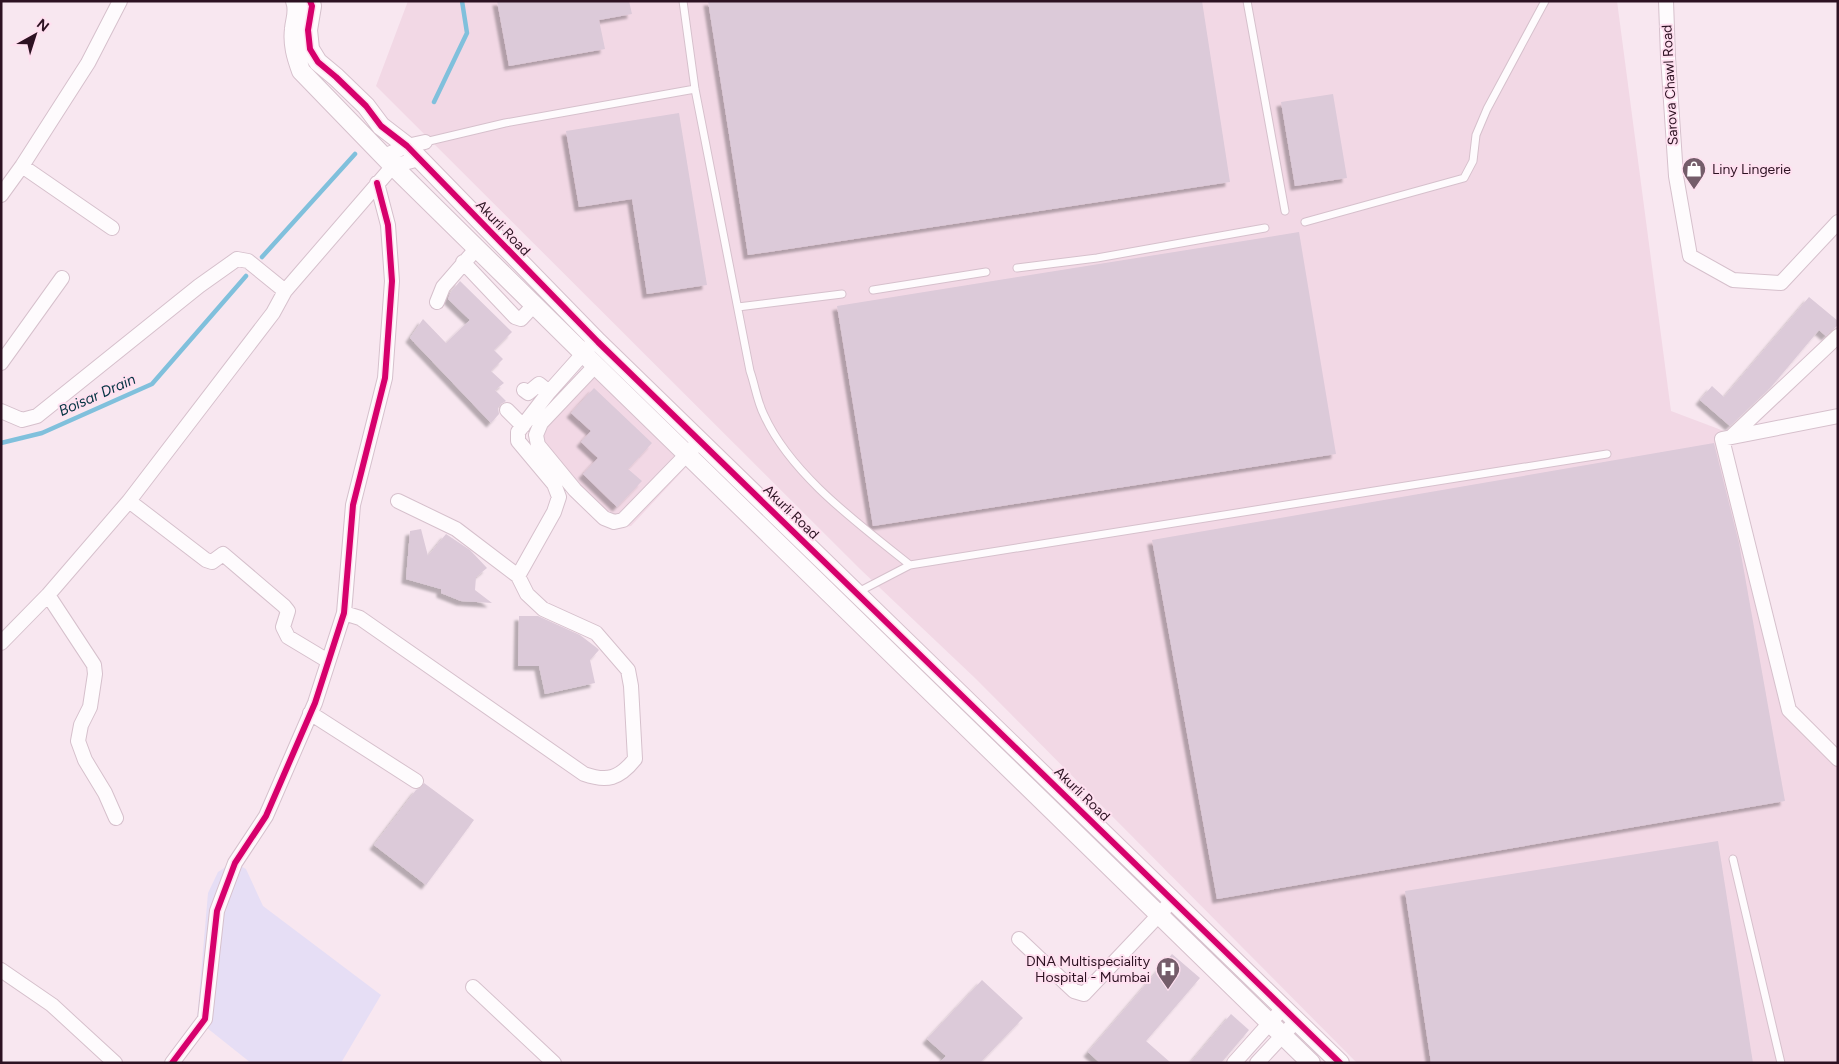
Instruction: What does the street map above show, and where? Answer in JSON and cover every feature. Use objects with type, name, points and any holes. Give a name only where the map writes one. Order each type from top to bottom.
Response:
[{"type":"street","points":[[1,195],[88,64],[120,1]]},
{"type":"street","points":[[295,1],[298,8],[293,30],[294,52],[301,71],[388,161],[534,305],[1311,1063]]},
{"type":"street","name":"Akurli Road","points":[[310,1],[312,6],[308,30],[310,49],[318,62],[366,106],[382,126],[413,153],[596,340],[699,441],[1340,1063]]},
{"type":"street","name":"Sarova Chawl Road","points":[[1666,1],[1676,176],[1690,256],[1733,280],[1781,283],[1838,222]]},
{"type":"street","points":[[1,643],[48,595],[129,501],[273,313],[285,291],[377,184],[388,161],[413,153],[425,142]]},
{"type":"street","points":[[22,166],[112,228]]},
{"type":"street","points":[[172,1063],[205,1018],[217,911],[235,863],[266,816],[310,712],[344,613],[353,505],[385,378],[390,320],[392,281],[388,225],[377,184]]},
{"type":"street","points":[[437,302],[443,288],[463,262],[483,225]]},
{"type":"street","points":[[1,411],[22,420],[38,416],[199,286],[236,259],[248,261],[285,291]]},
{"type":"street","points":[[463,262],[515,317],[520,319],[534,305]]},
{"type":"street","points":[[1,364],[62,278]]},
{"type":"street","points":[[1730,437],[1838,336]]},
{"type":"street","points":[[596,340],[589,359],[541,423],[536,435],[538,446],[575,490],[604,518],[614,522],[623,520],[688,455],[699,441]]},
{"type":"street","points":[[518,576],[554,512],[559,497],[554,484],[518,441],[518,432],[549,392],[589,359]]},
{"type":"street","points":[[524,390],[528,393],[539,384],[549,392]]},
{"type":"street","points":[[507,410],[523,426]]},
{"type":"street","points":[[1838,416],[1722,439],[1789,710],[1838,759]]},
{"type":"street","points":[[129,501],[206,560],[212,562],[224,554],[288,611],[283,627],[288,637],[328,660]]},
{"type":"street","points":[[344,613],[360,618],[584,774],[598,778],[612,778],[626,769],[634,759],[631,686],[628,670],[596,633],[543,609],[527,594],[518,576],[456,530],[398,502]]},
{"type":"street","points":[[762,528],[775,514]]},
{"type":"street","points":[[48,595],[94,665],[95,674],[90,707],[81,725],[78,741],[85,760],[105,793],[116,818]]},
{"type":"street","points":[[902,664],[916,650]]},
{"type":"street","points":[[953,713],[967,700]]},
{"type":"street","points":[[310,712],[416,781]]},
{"type":"street","points":[[994,753],[1006,738]]},
{"type":"street","points":[[1040,798],[1054,784]]},
{"type":"street","points":[[1100,857],[1114,842]]},
{"type":"street","points":[[1019,939],[1074,991],[1084,994],[1173,900]]},
{"type":"street","points":[[1203,957],[1216,941]]},
{"type":"street","points":[[1,970],[52,1005],[115,1063]]},
{"type":"street","points":[[473,987],[554,1063]]},
{"type":"street","points":[[1234,1063],[1284,1007]]},
{"type":"street","points":[[1257,1063],[1297,1020]]},
{"type":"lane","points":[[683,1],[695,89],[750,371],[763,414],[776,437],[796,463],[826,494],[854,520],[910,565]]},
{"type":"lane","points":[[1247,1],[1285,211]]},
{"type":"lane","points":[[1305,222],[1464,178],[1472,162],[1476,135],[1487,109],[1545,1]]},
{"type":"lane","points":[[425,142],[505,123],[695,89]]},
{"type":"lane","points":[[1017,268],[1097,258],[1265,228]]},
{"type":"lane","points":[[874,290],[986,272]]},
{"type":"lane","points":[[738,307],[842,294]]},
{"type":"lane","points":[[840,603],[910,565],[1607,454]]},
{"type":"lane","points":[[1733,859],[1781,1063]]},
{"type":"shaded area","points":[[408,1],[1617,1],[1671,411],[1724,431],[1789,710],[1838,759],[1838,1063],[1357,1063],[976,679],[860,569],[376,86]]},
{"type":"shaded area","points":[[588,364],[689,464],[631,526],[618,528],[605,525],[536,453],[527,427]]},
{"type":"shaded area","points":[[233,862],[246,869],[263,906],[381,995],[341,1063],[251,1063],[197,1020],[208,893],[218,872]]},
{"type":"building","points":[[497,1],[629,1],[632,14],[599,20],[605,49],[509,66]]},
{"type":"building","points":[[708,1],[1202,1],[1230,182],[748,255]]},
{"type":"building","points":[[1333,94],[1347,178],[1295,186],[1281,102]]},
{"type":"building","points":[[679,113],[707,285],[647,294],[632,199],[579,207],[566,131]]},
{"type":"building","points":[[1299,232],[1336,454],[873,526],[837,306]]},
{"type":"building","points":[[460,281],[512,332],[494,350],[503,359],[491,371],[504,383],[495,390],[506,401],[498,408],[499,414],[491,423],[410,338],[423,319],[446,343],[470,320],[448,299]]},
{"type":"building","points":[[1809,297],[1838,321],[1838,325],[1826,336],[1819,330],[1771,387],[1730,426],[1700,400],[1712,386],[1724,397]]},
{"type":"building","points":[[594,388],[652,443],[628,469],[642,481],[617,507],[583,474],[598,458],[581,442],[591,431],[571,413]]},
{"type":"building","points":[[1714,443],[1739,543],[1785,801],[1217,899],[1152,540]]},
{"type":"building","points":[[421,529],[428,556],[446,534],[470,550],[487,568],[476,577],[475,590],[492,603],[461,601],[441,593],[441,589],[406,579],[410,531]]},
{"type":"building","points":[[519,616],[538,616],[580,635],[597,648],[599,650],[590,660],[595,683],[545,694],[539,666],[518,666]]},
{"type":"building","points":[[424,783],[474,820],[426,885],[374,845],[416,790]]},
{"type":"building","points":[[1718,841],[1753,1063],[1431,1063],[1405,891]]},
{"type":"building","points":[[1172,954],[1200,978],[1146,1041],[1171,1063],[1100,1063],[1088,1052]]},
{"type":"building","points":[[982,980],[1023,1018],[980,1063],[939,1063],[946,1056],[927,1039]]},
{"type":"building","points":[[1231,1014],[1249,1030],[1221,1063],[1190,1063]]},
{"type":"waterway","points":[[434,102],[467,33],[462,1]]},
{"type":"waterway","name":"Boisar Drain","points":[[262,257],[355,154]]},
{"type":"waterway","name":"Boisar Drain","points":[[1,443],[42,433],[152,384],[246,276]]},
{"type":"cycle path","points":[[310,1],[312,6],[308,30],[310,49],[318,62],[366,106],[381,126],[407,146],[598,342],[1340,1063]]},
{"type":"cycle path","points":[[172,1063],[205,1019],[217,911],[235,863],[266,816],[315,703],[344,613],[353,505],[385,378],[392,281],[388,225],[377,183]]},
{"type":"place","name":"Liny Lingerie","points":[[1694,190]]},
{"type":"place","name":"DNA Multispeciality Hospital - Mumbai","points":[[1168,990]]}]
